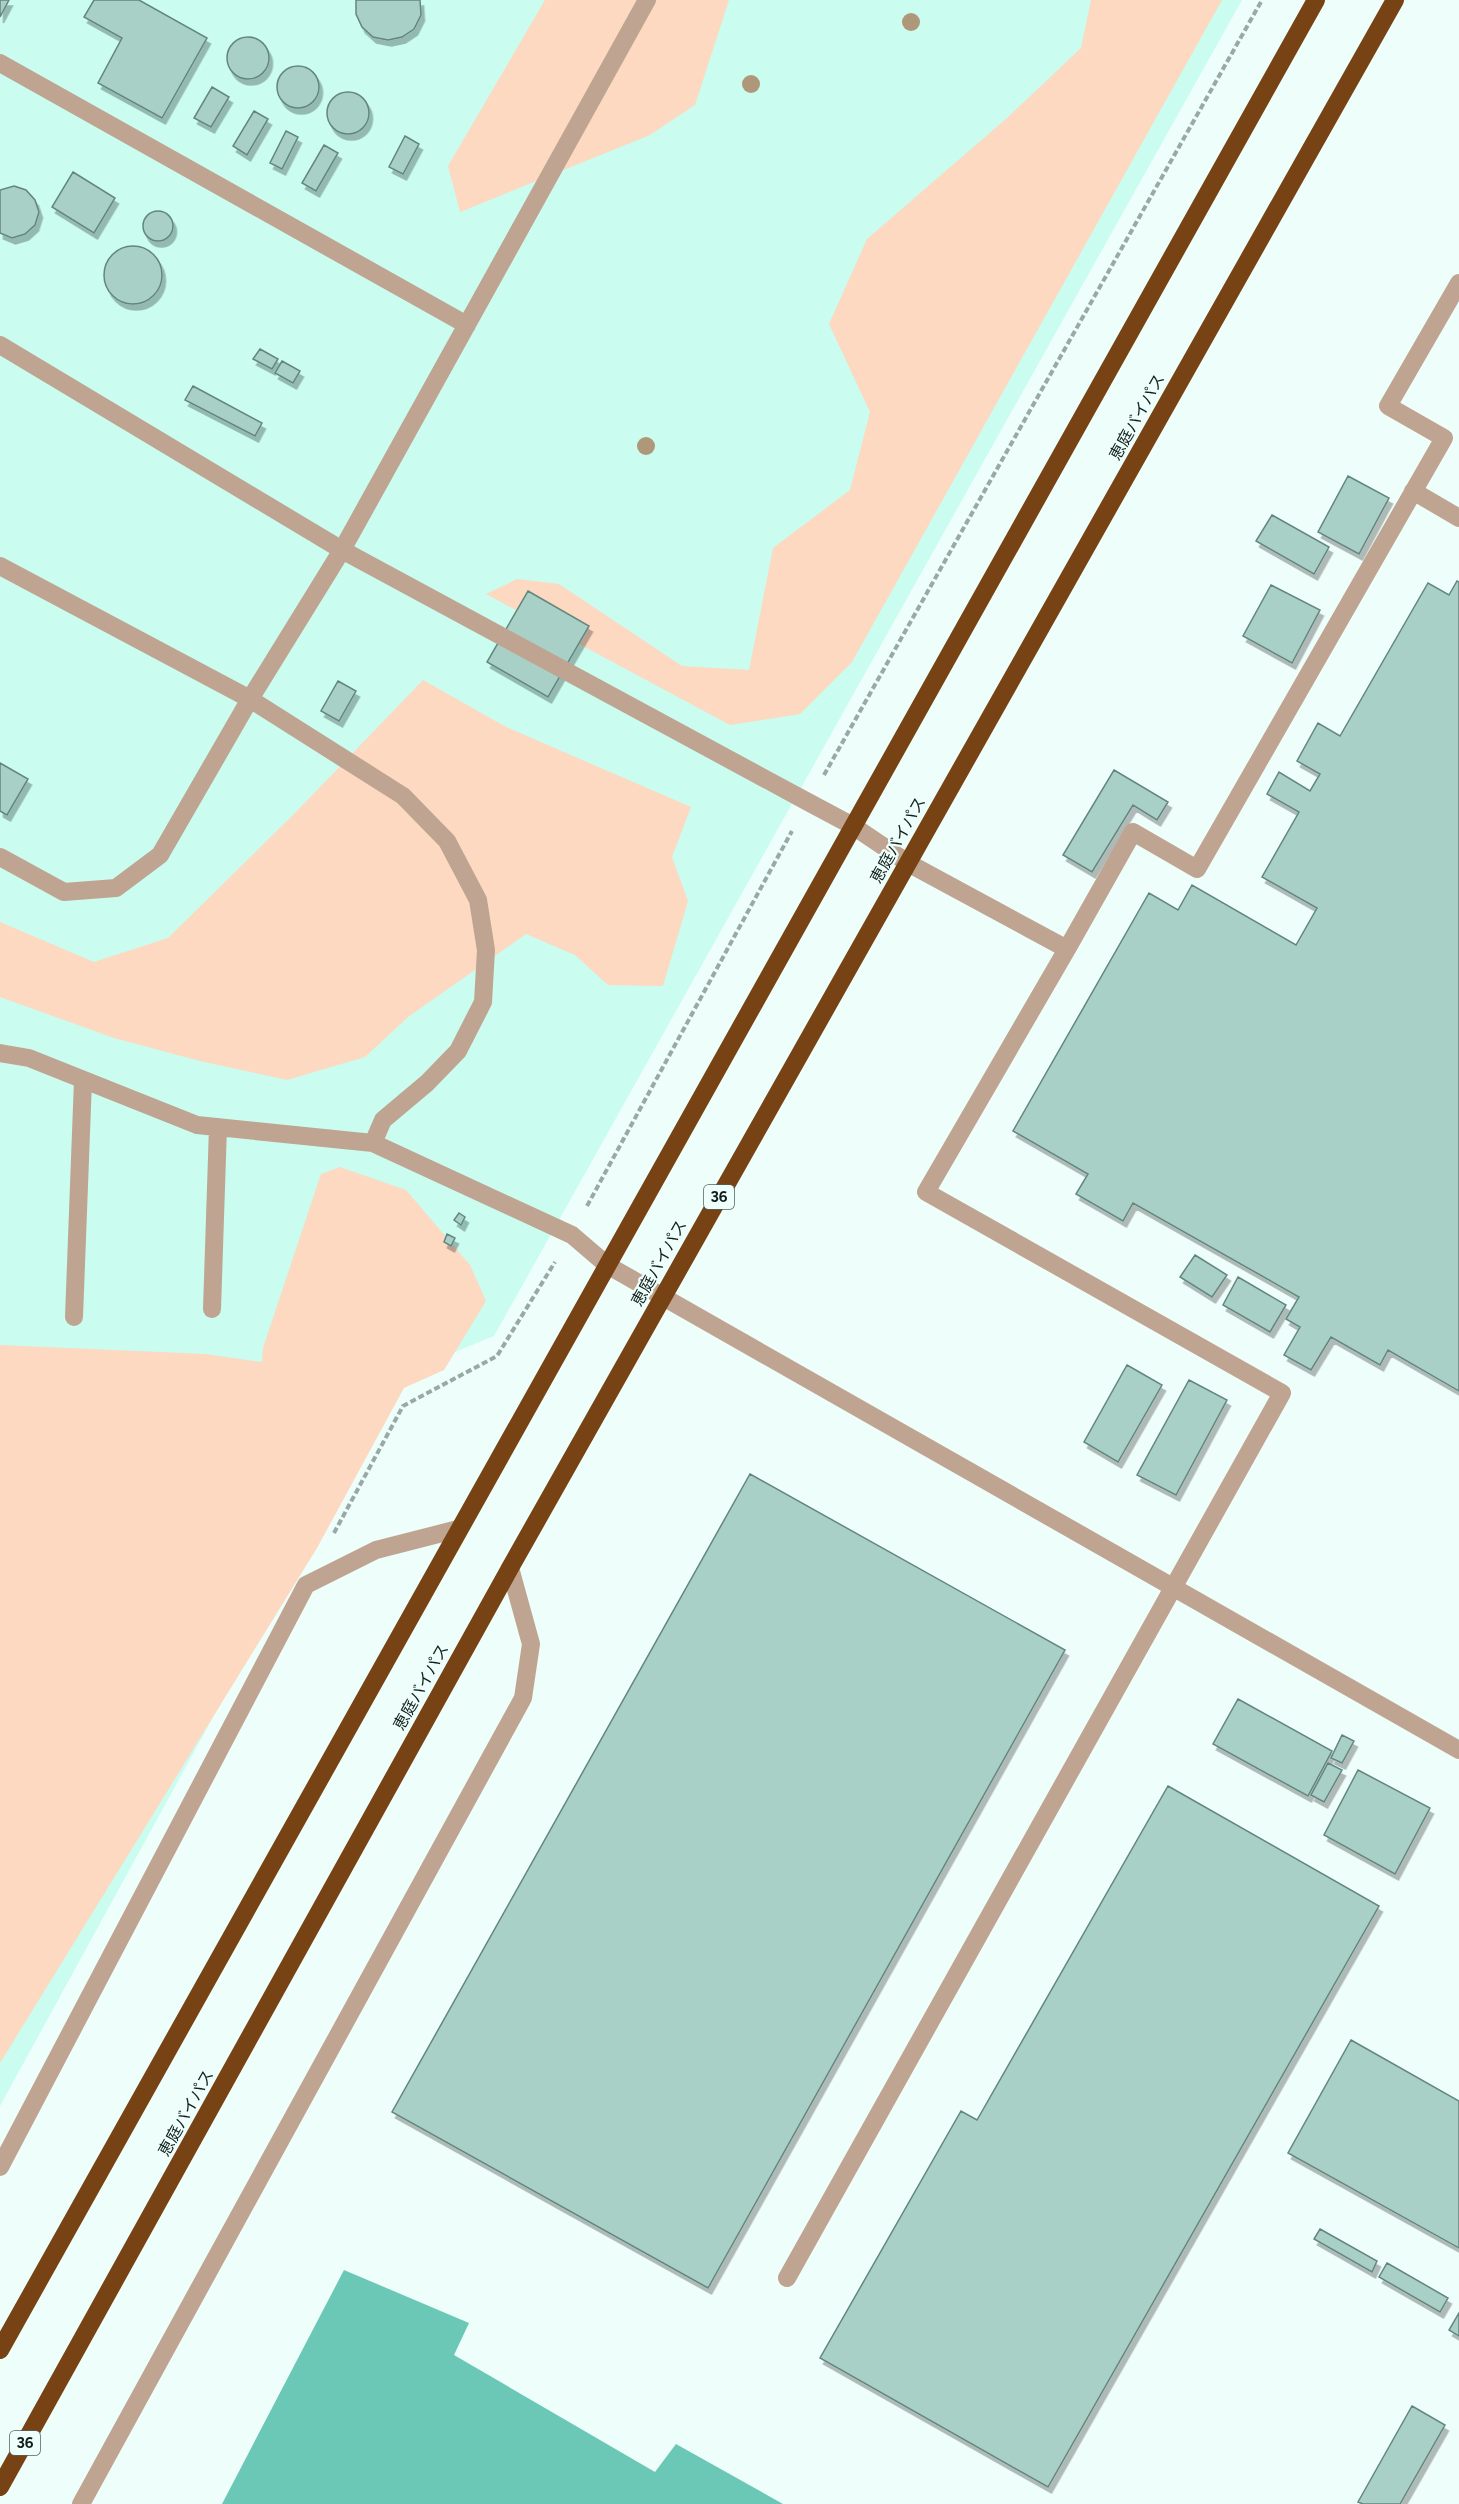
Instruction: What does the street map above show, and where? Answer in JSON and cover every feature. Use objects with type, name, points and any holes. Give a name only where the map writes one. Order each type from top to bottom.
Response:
[{"type":"highway","points":[[0,2350],[1316,0]]},
{"type":"highway","name":"恵庭バイパス","points":[[0,2487],[510,1568],[1395,0]]},
{"type":"street","points":[[0,857],[64,892],[116,888],[160,855],[250,699],[342,550],[647,0]]},
{"type":"street","points":[[0,63],[466,325]]},
{"type":"street","points":[[787,2278],[1282,1393],[926,1192],[1134,832],[1197,868],[1444,438],[1388,406],[1459,283]]},
{"type":"street","points":[[0,345],[342,550],[853,826],[908,863],[1067,949]]},
{"type":"street","points":[[1413,491],[1459,518]]},
{"type":"street","points":[[0,566],[250,699],[403,796],[447,841],[478,900],[486,950],[483,1002],[458,1052],[427,1083],[383,1120],[373,1143]]},
{"type":"street","points":[[0,1053],[29,1058],[197,1125],[373,1143],[572,1235],[607,1265],[1459,1750]]},
{"type":"street","points":[[74,1317],[83,1080]]},
{"type":"street","points":[[212,1309],[218,1127]]},
{"type":"street","points":[[0,2167],[306,1585],[376,1550],[458,1529]]},
{"type":"street","points":[[81,2504],[523,1698],[531,1644],[510,1568]]},
{"type":"shaded area","points":[[0,0],[1242,0],[494,1336],[401,1374],[0,2106]]},
{"type":"shaded area","points":[[545,0],[729,0],[695,105],[650,135],[460,212],[448,166]]},
{"type":"shaded area","points":[[1091,0],[1222,0],[852,662],[800,714],[730,725],[486,594],[517,579],[559,584],[682,666],[749,670],[773,548],[850,490],[870,412],[829,324],[867,239],[1007,118],[1081,48]]},
{"type":"shaded area","points":[[423,680],[506,727],[691,807],[672,857],[688,901],[663,986],[608,985],[575,955],[526,934],[408,1017],[365,1057],[287,1080],[200,1061],[114,1038],[0,997],[0,922],[94,962],[168,938],[295,813]]},
{"type":"shaded area","points":[[340,1167],[406,1190],[470,1265],[486,1301],[444,1370],[404,1388],[317,1548],[0,2063],[0,1345],[205,1354],[262,1362],[263,1348],[321,1174]]},
{"type":"shaded area","points":[[344,2270],[469,2323],[454,2355],[655,2472],[676,2444],[783,2504],[222,2504]]},
{"type":"building","points":[[0,0],[9,0],[0,17]]},
{"type":"building","points":[[94,0],[139,0],[207,38],[162,118],[98,83],[122,38],[84,17]]},
{"type":"building","points":[[356,0],[420,0],[421,15],[414,29],[402,37],[388,40],[373,37],[362,27],[356,14]]},
{"type":"building","points":[[248,37],[263,43],[269,58],[263,73],[248,79],[233,73],[227,58],[233,43]]},
{"type":"building","points":[[298,66],[313,72],[319,87],[313,102],[298,108],[283,102],[277,87],[283,72]]},
{"type":"building","points":[[212,87],[229,97],[211,127],[194,118]]},
{"type":"building","points":[[348,92],[363,98],[369,113],[363,128],[348,134],[333,128],[327,113],[333,98]]},
{"type":"building","points":[[254,111],[268,119],[247,155],[233,146]]},
{"type":"building","points":[[286,131],[298,137],[282,169],[270,163]]},
{"type":"building","points":[[405,136],[419,144],[403,174],[389,167]]},
{"type":"building","points":[[324,145],[338,153],[316,191],[302,183]]},
{"type":"building","points":[[73,172],[115,198],[94,233],[52,207]]},
{"type":"building","points":[[14,186],[26,190],[35,200],[39,212],[35,225],[25,234],[12,238],[0,233],[0,190]]},
{"type":"building","points":[[158,211],[169,215],[173,226],[169,237],[158,241],[147,237],[143,226],[147,215]]},
{"type":"building","points":[[133,246],[144,248],[157,259],[162,275],[160,286],[149,299],[133,304],[122,302],[109,291],[104,275],[106,264],[117,251]]},
{"type":"building","points":[[260,349],[278,359],[272,369],[253,359]]},
{"type":"building","points":[[282,361],[300,371],[293,383],[275,373]]},
{"type":"building","points":[[193,386],[262,423],[255,436],[185,400]]},
{"type":"building","points":[[1348,476],[1389,498],[1359,554],[1318,532]]},
{"type":"building","points":[[1272,515],[1329,547],[1314,574],[1256,541]]},
{"type":"building","points":[[1457,581],[1459,582],[1459,1391],[1388,1350],[1380,1365],[1331,1337],[1311,1370],[1284,1355],[1300,1327],[1286,1319],[1299,1297],[1133,1203],[1123,1221],[1076,1194],[1088,1174],[1013,1131],[1149,893],[1178,910],[1192,885],[1296,945],[1317,908],[1262,877],[1299,812],[1267,794],[1279,772],[1310,791],[1320,774],[1297,761],[1318,723],[1340,736],[1428,583],[1449,595]]},
{"type":"building","points":[[1271,585],[1320,610],[1292,663],[1243,636]]},
{"type":"building","points":[[528,591],[589,626],[548,697],[487,662]]},
{"type":"building","points":[[338,681],[356,691],[339,721],[321,711]]},
{"type":"building","points":[[0,763],[28,779],[7,815],[0,811]]},
{"type":"building","points":[[1114,770],[1168,802],[1157,820],[1133,805],[1092,872],[1063,855]]},
{"type":"building","points":[[459,1213],[465,1217],[461,1225],[454,1220]]},
{"type":"building","points":[[447,1234],[455,1238],[451,1246],[444,1242]]},
{"type":"building","points":[[1195,1255],[1227,1275],[1212,1297],[1180,1277]]},
{"type":"building","points":[[1238,1277],[1286,1305],[1270,1332],[1223,1305]]},
{"type":"building","points":[[1127,1365],[1162,1385],[1118,1462],[1084,1442]]},
{"type":"building","points":[[1189,1380],[1227,1400],[1176,1495],[1137,1475]]},
{"type":"building","points":[[750,1474],[1065,1650],[708,2288],[392,2112]]},
{"type":"building","points":[[1238,1699],[1332,1751],[1308,1796],[1213,1744]]},
{"type":"building","points":[[1342,1735],[1354,1741],[1342,1763],[1331,1758]]},
{"type":"building","points":[[1328,1763],[1342,1770],[1324,1802],[1311,1795]]},
{"type":"building","points":[[1358,1770],[1430,1808],[1395,1874],[1324,1835]]},
{"type":"building","points":[[1168,1786],[1379,1906],[1048,2487],[820,2358],[961,2111],[977,2120]]},
{"type":"building","points":[[1351,2040],[1459,2101],[1459,2248],[1288,2153]]},
{"type":"building","points":[[1320,2229],[1377,2261],[1372,2272],[1314,2239]]},
{"type":"building","points":[[1387,2263],[1448,2298],[1440,2312],[1379,2277]]},
{"type":"building","points":[[1459,2313],[1459,2336],[1449,2330]]},
{"type":"building","points":[[1412,2406],[1445,2425],[1400,2504],[1358,2502]]}]
